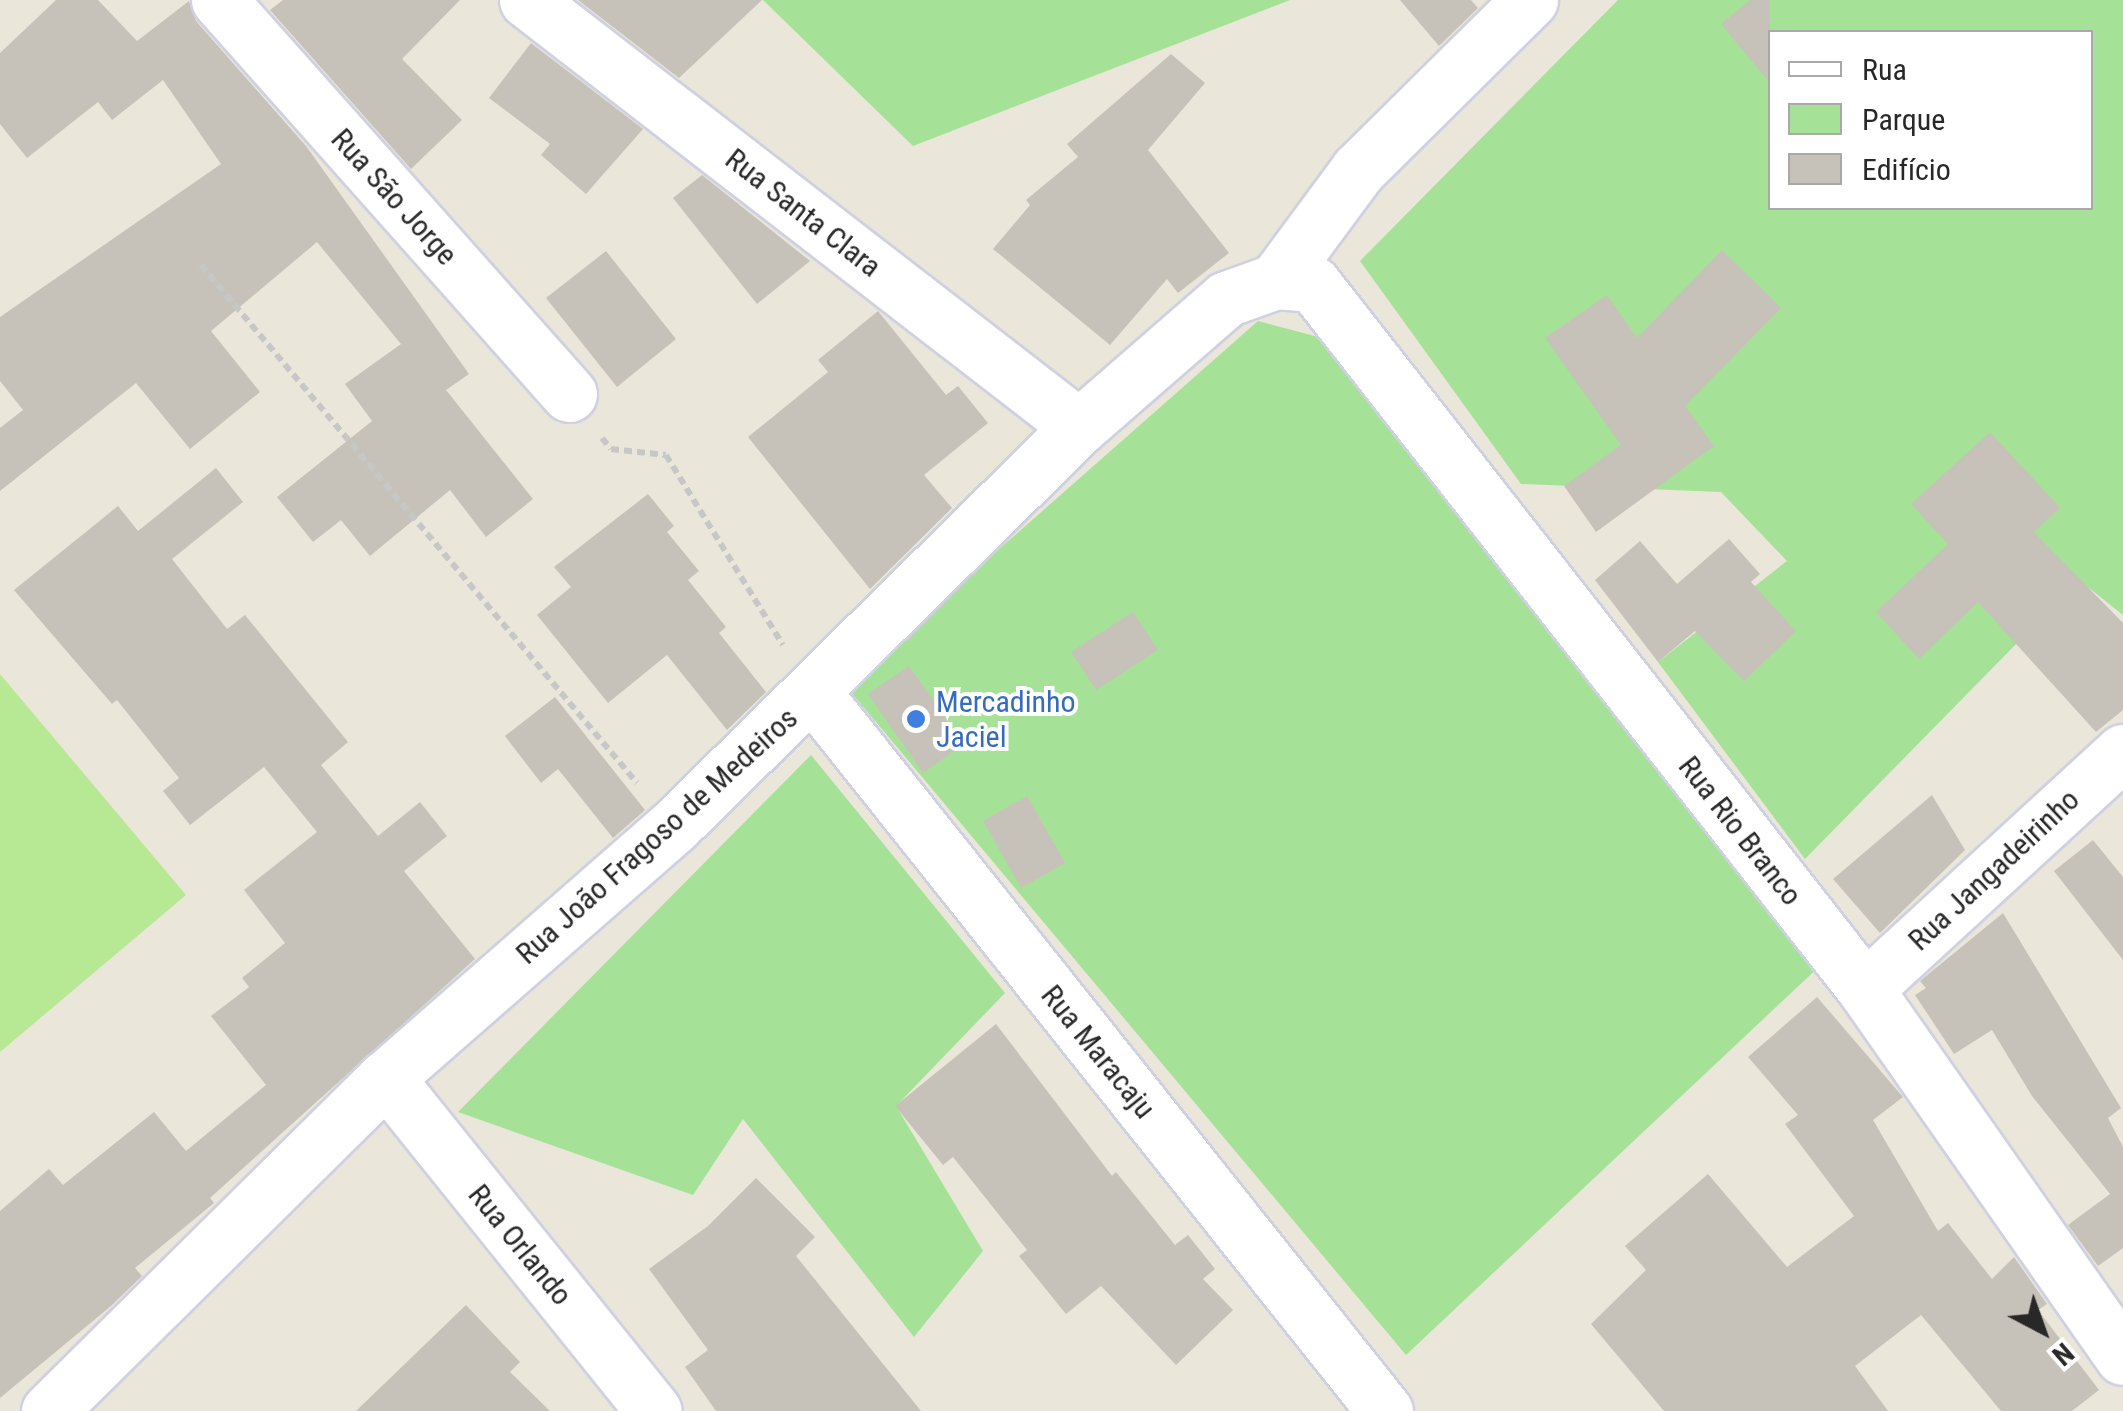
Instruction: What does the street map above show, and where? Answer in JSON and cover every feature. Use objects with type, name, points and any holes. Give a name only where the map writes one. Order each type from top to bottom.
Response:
[{"type":"street","name":"Rua São Jorge","points":[[219,0],[569,394]]},
{"type":"street","name":"Rua Santa Clara","points":[[527,0],[1079,426]]},
{"type":"street","points":[[1276,280],[1358,170],[1530,0]]},
{"type":"street","name":"Rua João Fragoso de Medeiros","points":[[49,1411],[386,1078],[674,826],[813,693],[1079,426],[1226,299],[1276,280]]},
{"type":"street","name":"Rua Rio Branco","points":[[1276,280],[1313,284],[1865,989],[2123,1357]]},
{"type":"street","name":"Rua Maracaju","points":[[813,693],[1385,1411]]},
{"type":"street","name":"Rua Jangadeirinho","points":[[1865,989],[2123,752]]},
{"type":"street","name":"Rua Orlando","points":[[386,1078],[654,1411]]},
{"type":"path","points":[[200,266],[674,826]]},
{"type":"path","points":[[569,394],[611,449],[666,455],[813,693]]},
{"type":"green space","points":[[763,0],[1290,0],[913,146]]},
{"type":"green space","points":[[1618,0],[2123,0],[2123,615],[2079,580],[1805,859],[1658,662],[1787,561],[1721,492],[1521,484],[1360,261]]},
{"type":"green space","points":[[1258,321],[1360,348],[1824,962],[1406,1355],[845,685]]},
{"type":"green space","points":[[0,674],[186,895],[0,1052]]},
{"type":"green space","points":[[811,755],[1005,993],[896,1106],[983,1251],[914,1337],[743,1119],[693,1195],[458,1112]]},
{"type":"building","points":[[56,0],[98,0],[137,41],[189,1],[196,21],[306,146],[469,374],[446,390],[533,499],[486,537],[450,490],[370,556],[341,520],[313,542],[277,497],[372,421],[345,384],[401,344],[317,242],[211,331],[260,392],[190,449],[136,383],[0,491],[0,428],[23,410],[0,381],[0,317],[221,164],[163,80],[112,120],[98,102],[27,158],[0,124],[0,53]]},
{"type":"building","points":[[283,0],[460,0],[402,59],[462,120],[411,169],[270,10]]},
{"type":"building","points":[[578,0],[762,0],[679,78]]},
{"type":"building","points":[[1400,0],[1471,0],[1478,8],[1439,46]]},
{"type":"building","points":[[1750,0],[1770,0],[1768,81],[1721,24]]},
{"type":"building","points":[[531,43],[643,129],[586,194],[541,155],[550,144],[489,98]]},
{"type":"building","points":[[1171,54],[1205,83],[1148,150],[1229,253],[1178,293],[1167,279],[1110,345],[993,249],[1030,205],[1026,200],[1078,157],[1067,144]]},
{"type":"building","points":[[702,175],[810,261],[757,304],[673,198]]},
{"type":"building","points":[[1722,250],[1781,308],[1685,406],[1714,446],[1596,532],[1564,486],[1621,445],[1545,338],[1607,295],[1637,338]]},
{"type":"building","points":[[606,251],[676,339],[617,387],[546,298]]},
{"type":"building","points":[[878,311],[946,395],[958,386],[988,423],[924,475],[952,508],[870,589],[748,437],[828,372],[818,360]]},
{"type":"building","points":[[1990,432],[2060,508],[2034,532],[2123,623],[2123,710],[2096,732],[1978,602],[1919,659],[1876,612],[1948,544],[1911,504]]},
{"type":"building","points":[[216,468],[243,502],[172,559],[227,629],[245,615],[348,742],[321,765],[378,836],[420,802],[447,836],[404,871],[475,959],[210,1198],[214,1203],[135,1268],[142,1276],[111,1306],[0,1398],[0,1211],[49,1169],[63,1185],[154,1112],[186,1151],[266,1085],[211,1016],[249,987],[242,978],[285,943],[244,890],[317,832],[264,767],[190,825],[163,791],[179,778],[117,700],[112,704],[14,590],[118,506],[138,531]]},
{"type":"building","points":[[648,494],[674,526],[667,532],[699,571],[688,580],[726,627],[719,633],[766,692],[727,730],[667,655],[608,703],[537,615],[571,587],[554,567]]},
{"type":"building","points":[[1729,539],[1760,574],[1751,582],[1796,631],[1744,681],[1695,631],[1658,662],[1595,580],[1640,541],[1677,584]]},
{"type":"building","points":[[1133,612],[1158,650],[1096,690],[1071,652]]},
{"type":"building","name":"Mercadinho Jaciel","points":[[909,666],[964,744],[923,773],[868,694]]},
{"type":"building","points":[[555,697],[645,810],[613,838],[558,769],[541,783],[505,736]]},
{"type":"building","points":[[1932,795],[1965,850],[1880,933],[1833,879]]},
{"type":"building","points":[[1027,796],[1065,863],[1021,888],[983,821]]},
{"type":"building","points":[[2093,840],[2123,877],[2123,960],[2054,871]]},
{"type":"building","points":[[2003,913],[2121,1108],[2108,1118],[2123,1147],[2123,1248],[2098,1266],[2068,1225],[2110,1194],[2032,1096],[1992,1030],[1954,1054],[1915,995],[1926,988],[1920,981]]},
{"type":"building","points":[[1817,997],[1903,1097],[1873,1120],[1938,1231],[1948,1223],[1992,1279],[2014,1257],[2047,1304],[2038,1310],[2099,1390],[2072,1411],[2001,1411],[1921,1315],[1855,1366],[1888,1411],[1664,1411],[1591,1324],[1646,1270],[1625,1246],[1708,1174],[1787,1267],[1854,1216],[1785,1124],[1798,1115],[1748,1057]]},
{"type":"building","points":[[996,1024],[1112,1176],[1116,1172],[1175,1245],[1188,1235],[1215,1269],[1203,1279],[1233,1310],[1176,1365],[1101,1286],[1066,1314],[1019,1256],[1027,1250],[953,1157],[943,1165],[895,1106]]},
{"type":"building","points":[[756,1178],[815,1237],[796,1256],[921,1411],[716,1411],[685,1367],[708,1350],[649,1269],[708,1226]]},
{"type":"building","points":[[466,1305],[520,1362],[510,1372],[550,1411],[356,1411]]},
{"type":"place","name":"Mercadinho Jaciel","points":[[916,719]]}]
